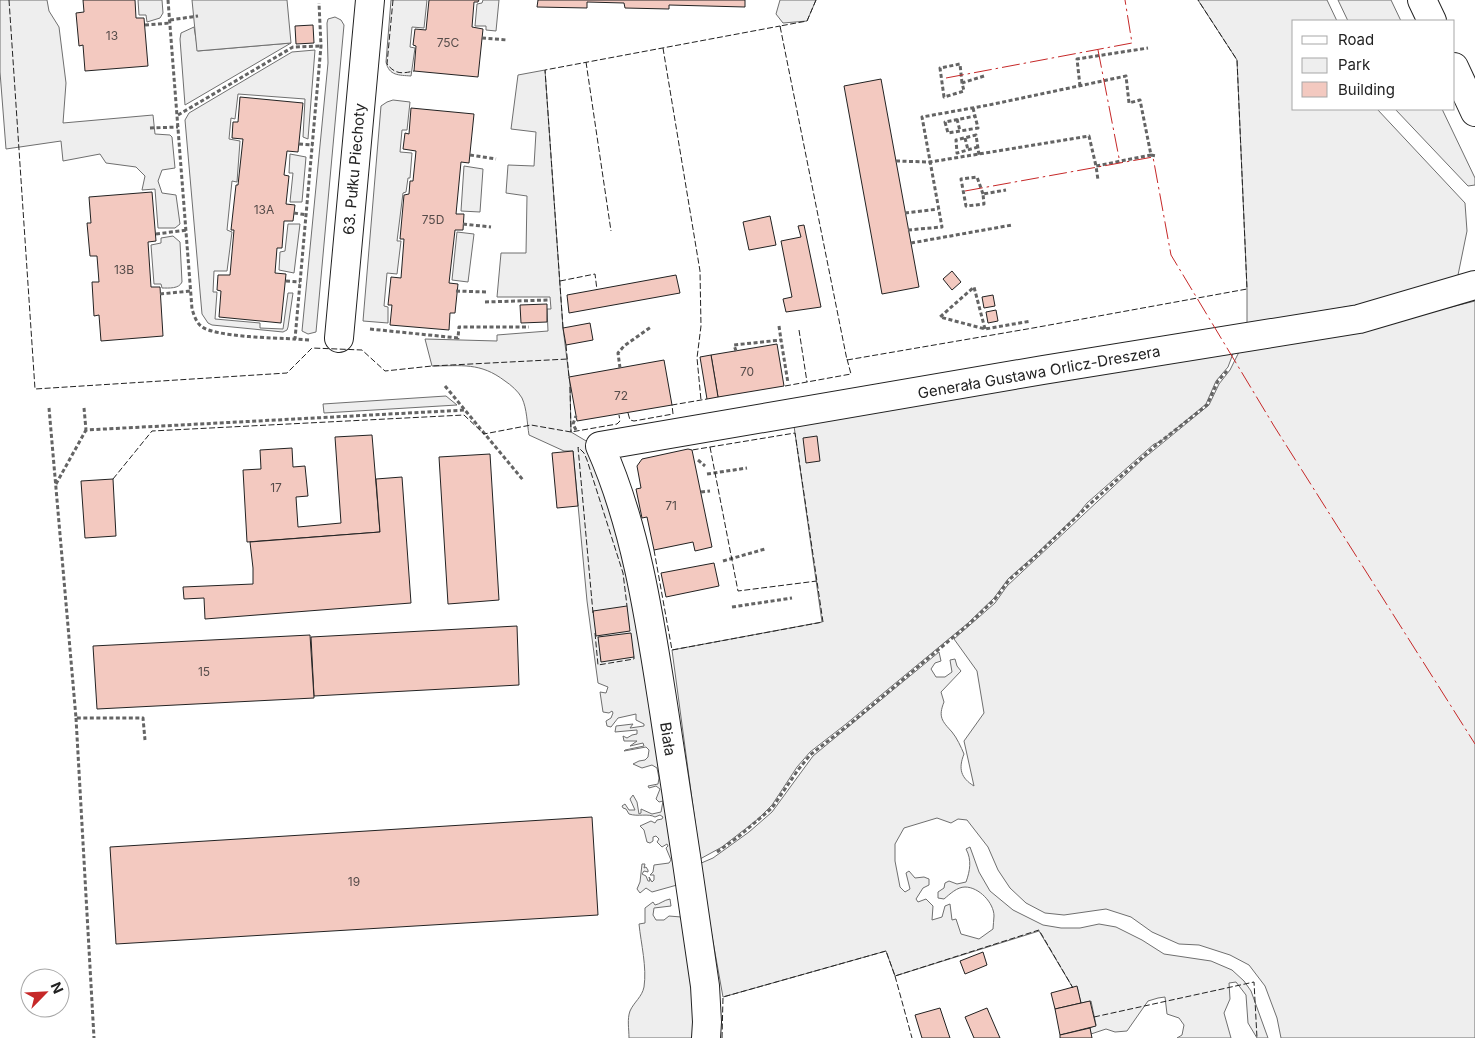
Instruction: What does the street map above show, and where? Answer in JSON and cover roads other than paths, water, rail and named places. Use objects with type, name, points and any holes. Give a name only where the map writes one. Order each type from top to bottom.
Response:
[{"type":"street","name":"63. Pułku Piechoty","points":[[339,331],[370,0]]},
{"type":"street","points":[[1422,0],[1432,20]]},
{"type":"street","points":[[1455,69],[1475,112]]},
{"type":"street","name":"Generała Gustawa Orlicz-Dreszera","points":[[600,446],[1359,319],[1475,285]]},
{"type":"street","name":"Biała","points":[[600,446],[611,471],[621,504],[650,623],[705,986],[708,1022],[706,1038]]}]
